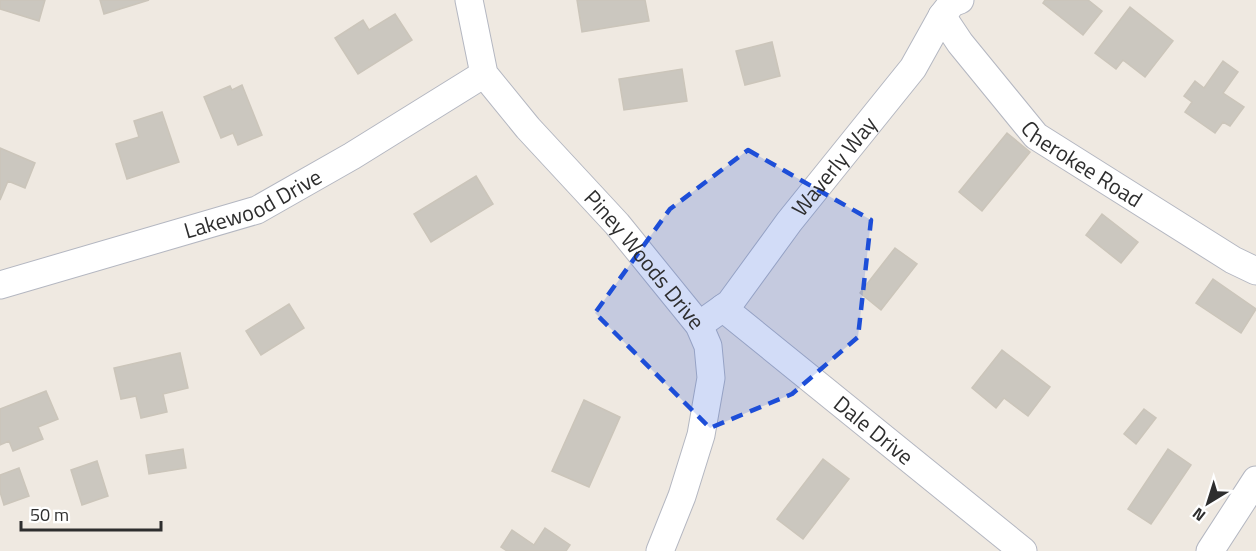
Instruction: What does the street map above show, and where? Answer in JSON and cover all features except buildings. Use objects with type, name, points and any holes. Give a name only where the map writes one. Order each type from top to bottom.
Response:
[{"type":"street","name":"Piney Woods Drive","points":[[469,0],[484,74],[528,128],[617,224],[699,325],[708,346],[711,378],[701,435],[682,496],[660,551]]},
{"type":"street","name":"Cherokee Road","points":[[951,8],[960,43],[1036,136],[1233,260],[1256,271]]},
{"type":"street","name":"Waverly Way","points":[[699,325],[730,303],[789,222],[913,68],[951,8]]},
{"type":"street","name":"Lakewood Drive","points":[[0,285],[257,210],[352,156],[484,74]]},
{"type":"street","name":"Dale Drive","points":[[723,308],[1023,551]]},
{"type":"street","points":[[1210,551],[1256,480]]},
{"type":"highlighted area","points":[[748,150],[871,220],[858,337],[792,394],[710,428],[595,313],[670,209]]}]
